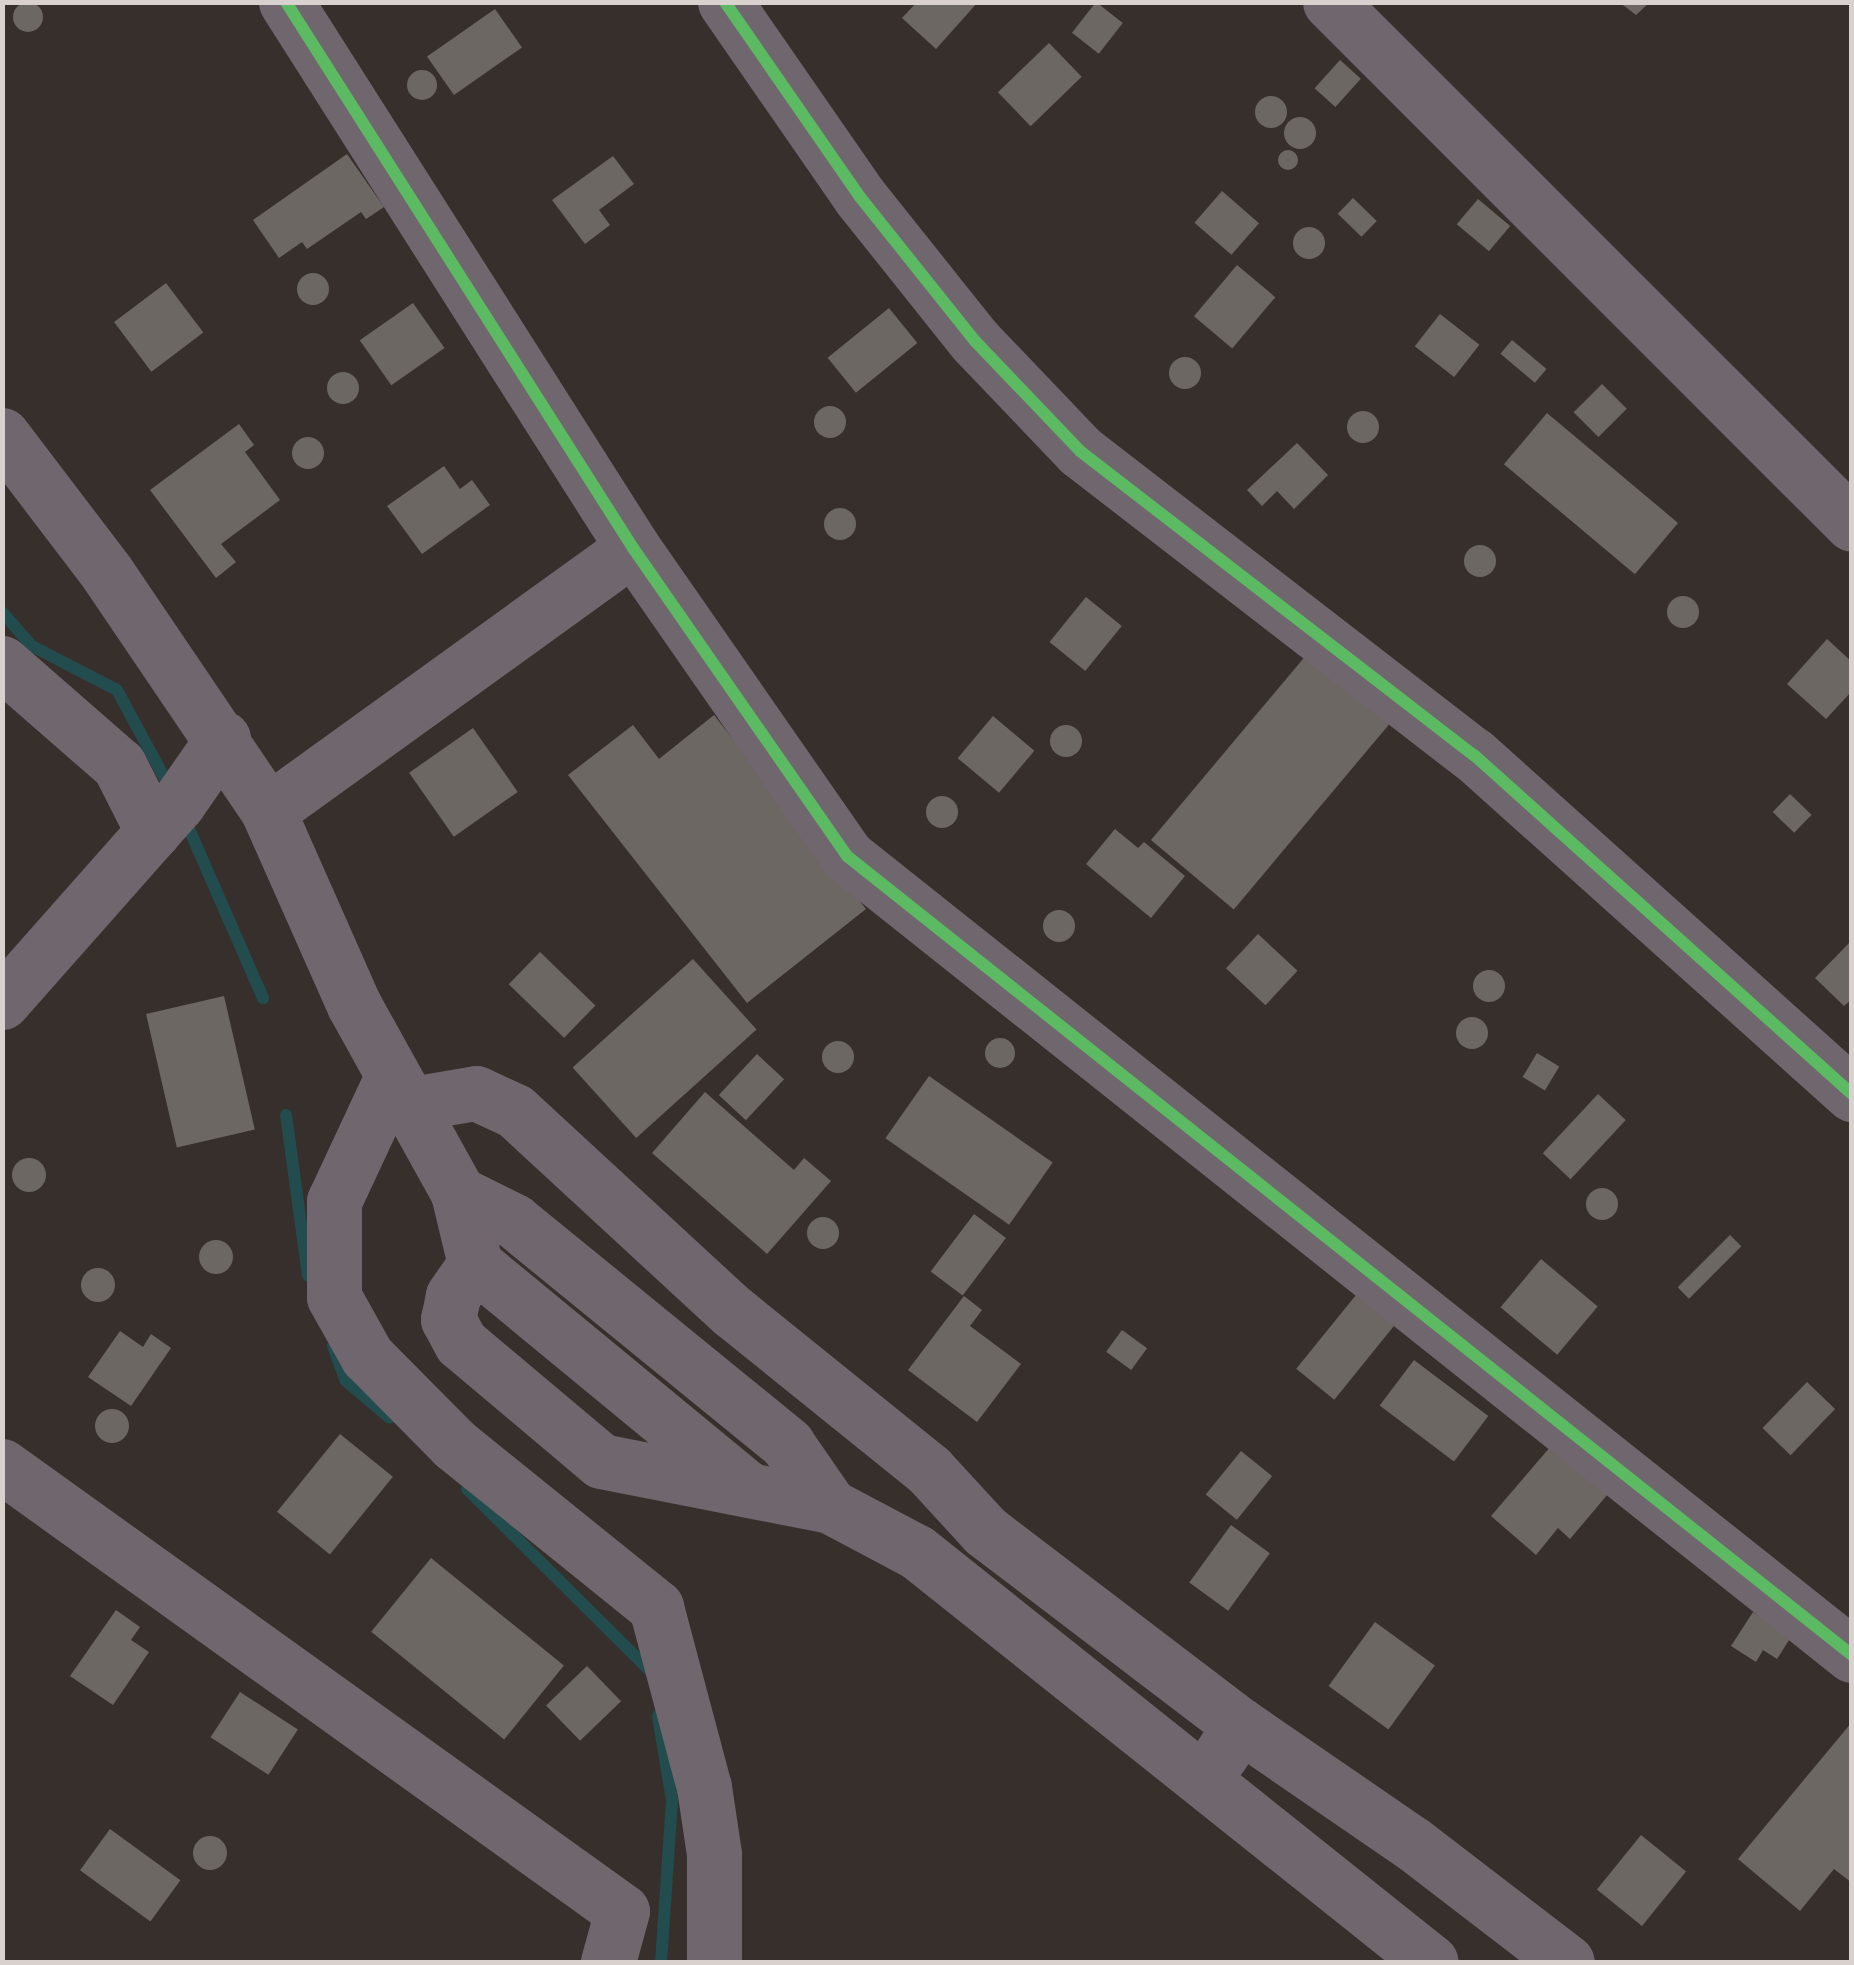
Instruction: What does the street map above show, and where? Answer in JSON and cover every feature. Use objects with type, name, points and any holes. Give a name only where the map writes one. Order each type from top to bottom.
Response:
[{"type":"street","points":[[286,2],[634,548],[847,856],[1852,1655]]},
{"type":"street","points":[[724,2],[975,341],[1080,451],[1474,755],[1852,1094]]},
{"type":"street","points":[[1330,2],[1852,524]]},
{"type":"street","points":[[2,436],[224,738],[268,811],[398,1092],[458,1194],[476,1264],[749,1490]]},
{"type":"street","points":[[268,811],[634,548]]},
{"type":"street","points":[[2,664],[119,765],[152,832]]},
{"type":"street","points":[[2,1002],[152,832],[224,738]]},
{"type":"street","points":[[398,1092],[476,1093],[515,1111],[732,1311],[929,1470],[953,1500],[1240,1725],[1412,1843],[1567,1962]]},
{"type":"street","points":[[398,1092],[334,1201],[334,1296],[367,1356],[454,1444],[656,1607],[704,1787],[714,1854],[714,1962]]},
{"type":"street","points":[[458,1194],[514,1221],[787,1444],[830,1506]]},
{"type":"street","points":[[476,1264],[453,1296],[448,1319],[461,1343],[601,1461],[830,1506],[917,1552],[1431,1962]]},
{"type":"street","points":[[2,1466],[622,1911],[608,1962]]},
{"type":"street","points":[[917,1552],[953,1500]]},
{"type":"street","points":[[1205,1780],[1240,1725]]},
{"type":"building","points":[[28,2],[39,6],[43,17],[39,28],[28,32],[17,28],[13,17],[17,6]]},
{"type":"building","points":[[917,2],[978,2],[936,49],[902,18]]},
{"type":"building","points":[[1096,2],[1123,23],[1099,54],[1072,33]]},
{"type":"building","points":[[1619,2],[1650,2],[1636,15]]},
{"type":"building","points":[[495,9],[522,48],[454,95],[427,57]]},
{"type":"building","points":[[1049,43],[1082,77],[1031,126],[998,92]]},
{"type":"building","points":[[1340,60],[1361,79],[1335,107],[1315,88]]},
{"type":"building","points":[[422,70],[433,74],[437,85],[433,96],[422,100],[411,96],[407,85],[411,74]]},
{"type":"building","points":[[1271,96],[1282,101],[1287,112],[1282,123],[1271,128],[1260,123],[1255,112],[1260,101]]},
{"type":"building","points":[[1300,117],[1311,122],[1316,133],[1311,144],[1300,149],[1289,144],[1284,133],[1289,122]]},
{"type":"building","points":[[1284,150],[1292,150],[1298,160],[1292,170],[1284,170],[1278,164],[1278,156]]},
{"type":"building","points":[[347,154],[384,207],[366,219],[361,212],[307,249],[302,242],[279,258],[253,220]]},
{"type":"building","points":[[613,156],[634,184],[599,210],[610,225],[585,244],[552,200]]},
{"type":"building","points":[[1222,191],[1259,223],[1231,255],[1194,223]]},
{"type":"building","points":[[1353,198],[1377,221],[1361,237],[1338,214]]},
{"type":"building","points":[[1478,199],[1510,226],[1489,251],[1457,224]]},
{"type":"building","points":[[1309,227],[1320,232],[1325,243],[1320,254],[1309,259],[1298,254],[1293,243],[1298,232]]},
{"type":"building","points":[[1237,265],[1275,297],[1232,348],[1194,316]]},
{"type":"building","points":[[313,273],[324,278],[329,289],[324,300],[313,305],[302,300],[297,289],[302,278]]},
{"type":"building","points":[[166,283],[203,333],[151,372],[114,322]]},
{"type":"building","points":[[413,303],[445,348],[391,385],[360,340]]},
{"type":"building","points":[[889,308],[917,343],[856,393],[828,358]]},
{"type":"building","points":[[1440,314],[1479,345],[1454,377],[1415,346]]},
{"type":"building","points":[[1512,340],[1546,369],[1535,383],[1500,354]]},
{"type":"building","points":[[1185,357],[1196,362],[1201,373],[1196,384],[1185,389],[1174,384],[1169,373],[1174,362]]},
{"type":"building","points":[[343,372],[354,377],[359,388],[354,399],[343,404],[332,399],[327,388],[332,377]]},
{"type":"building","points":[[1602,384],[1627,409],[1598,437],[1574,412]]},
{"type":"building","points":[[830,406],[841,411],[846,422],[841,433],[830,438],[819,433],[814,422],[819,411]]},
{"type":"building","points":[[1363,411],[1374,416],[1379,427],[1374,438],[1363,443],[1352,438],[1347,427],[1352,416]]},
{"type":"building","points":[[1547,413],[1678,523],[1635,574],[1504,464]]},
{"type":"building","points":[[239,424],[254,445],[245,452],[280,500],[221,544],[236,562],[216,578],[150,490]]},
{"type":"building","points":[[308,437],[319,442],[324,453],[319,464],[308,469],[297,464],[292,453],[297,442]]},
{"type":"building","points":[[1297,443],[1328,475],[1294,509],[1277,491],[1262,506],[1247,490]]},
{"type":"building","points":[[444,466],[460,489],[472,480],[490,505],[422,554],[387,506]]},
{"type":"building","points":[[840,508],[851,513],[856,524],[851,535],[840,540],[829,535],[824,524],[829,513]]},
{"type":"building","points":[[1480,545],[1491,550],[1496,561],[1491,572],[1480,577],[1469,572],[1464,561],[1469,550]]},
{"type":"building","points":[[1683,596],[1694,601],[1699,612],[1694,623],[1683,628],[1672,623],[1667,612],[1672,601]]},
{"type":"building","points":[[1086,597],[1122,626],[1085,671],[1049,642]]},
{"type":"building","points":[[1827,639],[1852,662],[1852,691],[1826,719],[1787,684]]},
{"type":"building","points":[[1313,647],[1396,716],[1234,909],[1151,840]]},
{"type":"building","points":[[714,715],[866,909],[747,1003],[568,775],[633,725],[659,759]]},
{"type":"building","points":[[993,716],[1034,751],[999,793],[958,758]]},
{"type":"building","points":[[1066,725],[1077,730],[1082,741],[1077,752],[1066,757],[1055,752],[1050,741],[1055,730]]},
{"type":"building","points":[[473,728],[518,792],[454,837],[409,773]]},
{"type":"building","points":[[1790,794],[1812,815],[1794,833],[1773,812]]},
{"type":"building","points":[[942,796],[953,801],[958,812],[953,823],[942,828],[931,823],[926,812],[931,801]]},
{"type":"building","points":[[1115,829],[1138,848],[1144,842],[1185,876],[1151,918],[1086,864]]},
{"type":"building","points":[[1059,910],[1070,915],[1075,926],[1070,937],[1059,942],[1048,937],[1043,926],[1048,915]]},
{"type":"building","points":[[1258,934],[1297,971],[1265,1005],[1226,968]]},
{"type":"building","points":[[1852,940],[1852,999],[1844,1006],[1815,978]]},
{"type":"building","points":[[540,952],[595,1005],[564,1038],[509,984]]},
{"type":"building","points":[[693,959],[757,1030],[636,1138],[573,1067]]},
{"type":"building","points":[[1489,970],[1500,975],[1505,986],[1500,997],[1489,1002],[1478,997],[1473,986],[1478,975]]},
{"type":"building","points":[[224,996],[255,1129],[177,1147],[146,1014]]},
{"type":"building","points":[[1472,1017],[1483,1022],[1488,1033],[1483,1044],[1472,1049],[1461,1044],[1456,1033],[1461,1022]]},
{"type":"building","points":[[1000,1038],[1011,1042],[1015,1053],[1011,1064],[1000,1068],[989,1064],[985,1053],[989,1042]]},
{"type":"building","points":[[838,1041],[849,1046],[854,1057],[849,1068],[838,1073],[827,1068],[822,1057],[827,1046]]},
{"type":"building","points":[[1537,1053],[1559,1066],[1545,1090],[1523,1077]]},
{"type":"building","points":[[757,1054],[784,1079],[746,1120],[719,1095]]},
{"type":"building","points":[[929,1076],[1053,1163],[1009,1225],[885,1138]]},
{"type":"building","points":[[705,1092],[794,1170],[804,1158],[831,1181],[767,1254],[652,1153]]},
{"type":"building","points":[[1598,1094],[1626,1120],[1571,1179],[1543,1153]]},
{"type":"building","points":[[29,1158],[41,1163],[46,1175],[41,1187],[29,1192],[17,1187],[12,1175],[17,1163]]},
{"type":"building","points":[[1602,1188],[1613,1193],[1618,1204],[1613,1215],[1602,1220],[1591,1215],[1586,1204],[1591,1193]]},
{"type":"building","points":[[974,1214],[1006,1238],[963,1296],[931,1272]]},
{"type":"building","points":[[823,1217],[834,1222],[839,1233],[834,1244],[823,1249],[812,1244],[807,1233],[812,1222]]},
{"type":"building","points":[[1730,1235],[1741,1246],[1689,1299],[1678,1287]]},
{"type":"building","points":[[216,1240],[228,1245],[233,1257],[228,1269],[216,1274],[204,1269],[199,1257],[204,1245]]},
{"type":"building","points":[[1541,1259],[1598,1307],[1557,1355],[1501,1307]]},
{"type":"building","points":[[98,1268],[110,1273],[115,1285],[110,1297],[98,1302],[86,1297],[81,1285],[86,1273]]},
{"type":"building","points":[[1356,1295],[1394,1326],[1334,1400],[1296,1369]]},
{"type":"building","points":[[964,1296],[982,1310],[970,1326],[1021,1364],[977,1422],[908,1370]]},
{"type":"building","points":[[1122,1330],[1147,1348],[1131,1370],[1106,1352]]},
{"type":"building","points":[[120,1331],[143,1347],[151,1334],[171,1348],[131,1406],[88,1377]]},
{"type":"building","points":[[1414,1360],[1488,1416],[1454,1461],[1380,1406]]},
{"type":"building","points":[[1807,1382],[1835,1409],[1791,1455],[1763,1428]]},
{"type":"building","points":[[112,1409],[124,1414],[129,1426],[124,1438],[112,1443],[100,1438],[95,1426],[100,1414]]},
{"type":"building","points":[[340,1434],[393,1477],[330,1555],[277,1512]]},
{"type":"building","points":[[1551,1446],[1608,1494],[1570,1539],[1558,1528],[1536,1555],[1491,1516]]},
{"type":"building","points":[[1241,1451],[1272,1476],[1237,1520],[1206,1495]]},
{"type":"building","points":[[1231,1525],[1270,1553],[1228,1611],[1189,1582]]},
{"type":"building","points":[[431,1558],[564,1666],[504,1739],[371,1632]]},
{"type":"building","points":[[116,1610],[140,1627],[131,1640],[149,1652],[113,1705],[70,1676]]},
{"type":"building","points":[[1753,1612],[1791,1637],[1777,1659],[1763,1650],[1756,1662],[1731,1646]]},
{"type":"building","points":[[1375,1622],[1435,1665],[1388,1729],[1329,1686]]},
{"type":"building","points":[[587,1666],[621,1701],[580,1741],[546,1706]]},
{"type":"building","points":[[240,1692],[298,1730],[268,1775],[211,1737]]},
{"type":"building","points":[[1852,1722],[1852,1883],[1834,1869],[1800,1911],[1738,1859]]},
{"type":"building","points":[[110,1829],[180,1880],[150,1921],[80,1870]]},
{"type":"building","points":[[1641,1835],[1686,1872],[1642,1926],[1597,1889]]},
{"type":"building","points":[[210,1836],[222,1841],[227,1853],[222,1865],[210,1870],[198,1865],[193,1853],[198,1841]]},
{"type":"waterway","points":[[2,612],[32,646],[117,690],[170,788]]},
{"type":"waterway","points":[[183,815],[263,998]]},
{"type":"waterway","points":[[286,1115],[308,1276]]},
{"type":"waterway","points":[[333,1346],[346,1381],[390,1418]]},
{"type":"waterway","points":[[467,1489],[651,1672]]},
{"type":"waterway","points":[[658,1716],[672,1801],[661,1962]]},
{"type":"cycle path","points":[[286,2],[633,548],[847,856],[1852,1655]]},
{"type":"cycle path","points":[[725,2],[860,197],[975,341],[1080,451],[1474,755],[1852,1094]]}]
